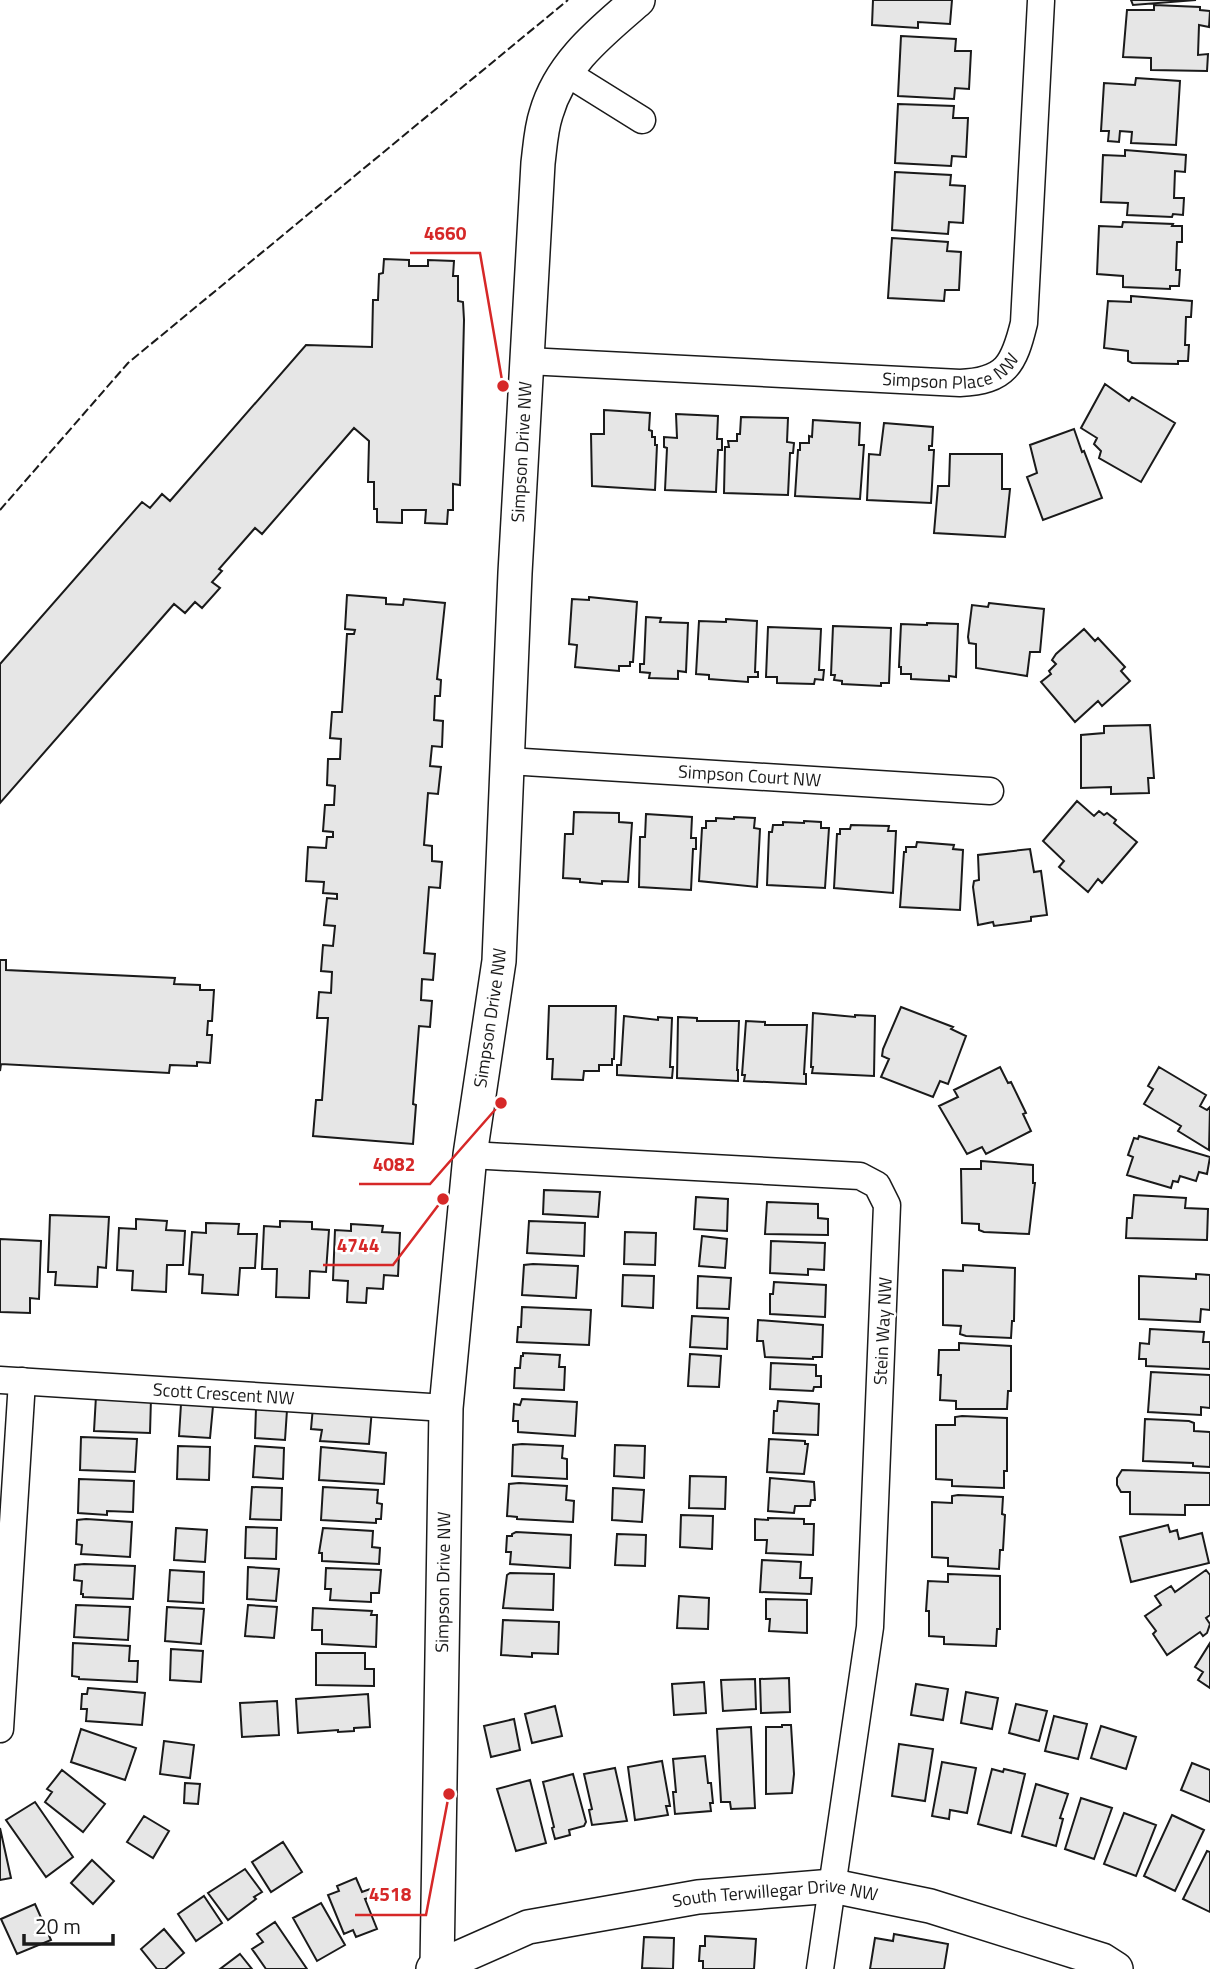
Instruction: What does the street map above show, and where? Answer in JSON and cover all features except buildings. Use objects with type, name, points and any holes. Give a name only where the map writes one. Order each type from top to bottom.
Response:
[{"type":"street","name":"Simpson Drive NW","points":[[435,1968],[446,1408],[470,1155],[499,961],[515,573],[538,163],[546,114],[565,72],[594,39],[638,0]]},
{"type":"street","name":"Simpson Place NW","points":[[527,361],[960,383],[981,382],[1004,371],[1018,345],[1024,323],[1041,1]]},
{"type":"street","points":[[565,72],[642,120]]},
{"type":"street","name":"Simpson Court NW","points":[[508,761],[990,791]]},
{"type":"street","name":"Stein Way NW","points":[[470,1155],[860,1176],[877,1185],[887,1205],[870,1627],[820,1969]]},
{"type":"street","points":[[0,1729],[11,1380]]},
{"type":"street","name":"Scott Crescent NW","points":[[11,1380],[446,1408]]},
{"type":"street","name":"South Terwillegar Drive NW","points":[[435,1968],[528,1927],[698,1897],[833,1886],[930,1906],[1102,1960],[1116,1969]]},
{"type":"fence","points":[[0,510],[128,363],[568,0]]},
{"type":"place","name":"4660","points":[[503,386]]},
{"type":"place","name":"4082","points":[[501,1103]]},
{"type":"place","name":"4744","points":[[443,1199]]},
{"type":"place","name":"4518","points":[[449,1794]]}]
